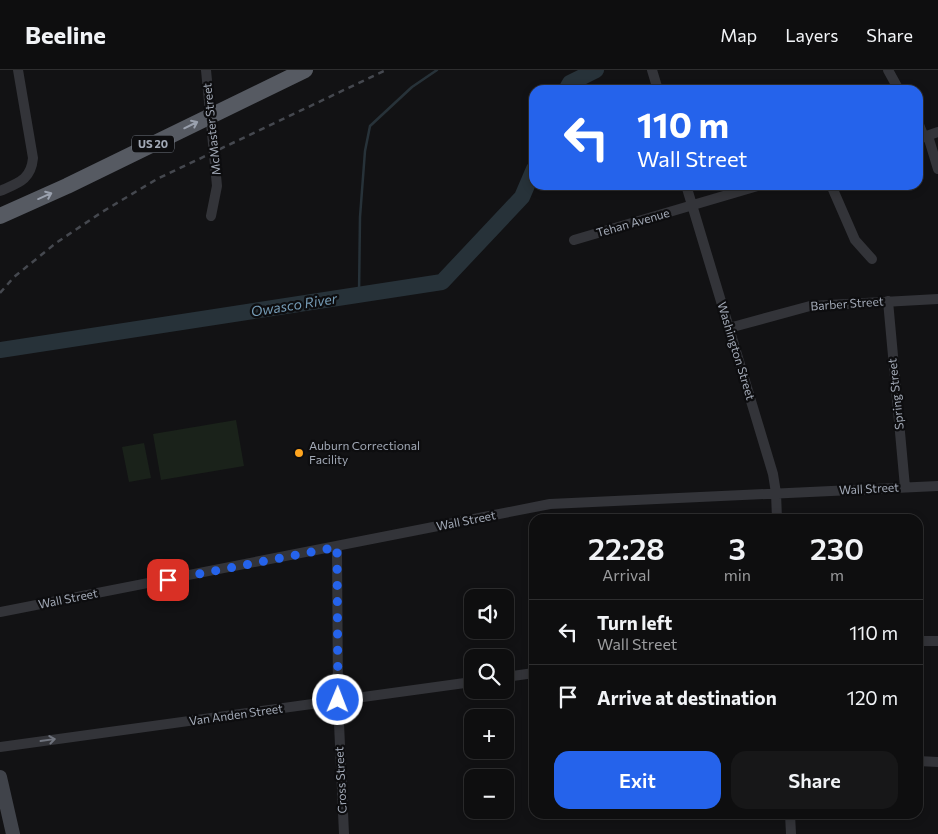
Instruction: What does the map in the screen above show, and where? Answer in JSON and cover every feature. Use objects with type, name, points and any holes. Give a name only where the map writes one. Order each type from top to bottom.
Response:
[{"type":"highway","name":"US 20","points":[[0,216],[67,186],[305,70]]},
{"type":"main road","points":[[0,777],[13,834]]},
{"type":"street","points":[[0,191],[22,181],[32,166],[33,158],[18,70]]},
{"type":"street","name":"McMaster Street","points":[[206,70],[217,186],[211,216]]},
{"type":"street","points":[[652,70],[656,85]]},
{"type":"street","points":[[888,70],[896,85]]},
{"type":"street","points":[[927,136],[938,168]]},
{"type":"street","name":"Washington Street","points":[[688,190],[773,474],[777,514]]},
{"type":"street","name":"Tehan Avenue","points":[[574,240],[744,190]]},
{"type":"street","points":[[833,190],[855,240],[872,259]]},
{"type":"street","name":"Barber Street","points":[[729,328],[810,306],[938,299]]},
{"type":"street","name":"Spring Street","points":[[888,301],[904,487]]},
{"type":"street","name":"Wall Street","points":[[0,612],[550,504],[938,486]]},
{"type":"street","name":"Cross Street","points":[[337,547],[338,700],[344,834]]},
{"type":"street","points":[[923,641],[938,641]]},
{"type":"street","points":[[514,676],[529,674]]},
{"type":"street","name":"Van Anden Street","points":[[0,747],[464,683]]},
{"type":"street","points":[[923,761],[938,762]]},
{"type":"street","points":[[790,819],[791,834]]},
{"type":"shaded area","points":[[236,420],[244,466],[161,480],[153,434]]},
{"type":"shaded area","points":[[144,443],[151,478],[129,482],[122,447]]},
{"type":"waterway","points":[[359,295],[360,217],[365,151],[370,126],[412,87],[437,70]]},
{"type":"waterway","name":"Owasco River","points":[[569,85],[596,70]]},
{"type":"waterway","name":"Owasco River","points":[[0,350],[442,282],[522,197],[529,181]]},
{"type":"railway","points":[[0,293],[14,277],[56,243],[102,212],[157,179],[386,70]]},
{"type":"place","name":"Auburn Correctional Facility","points":[[299,453]]},
{"type":"route","points":[[168,580],[337,547],[338,700]]}]
